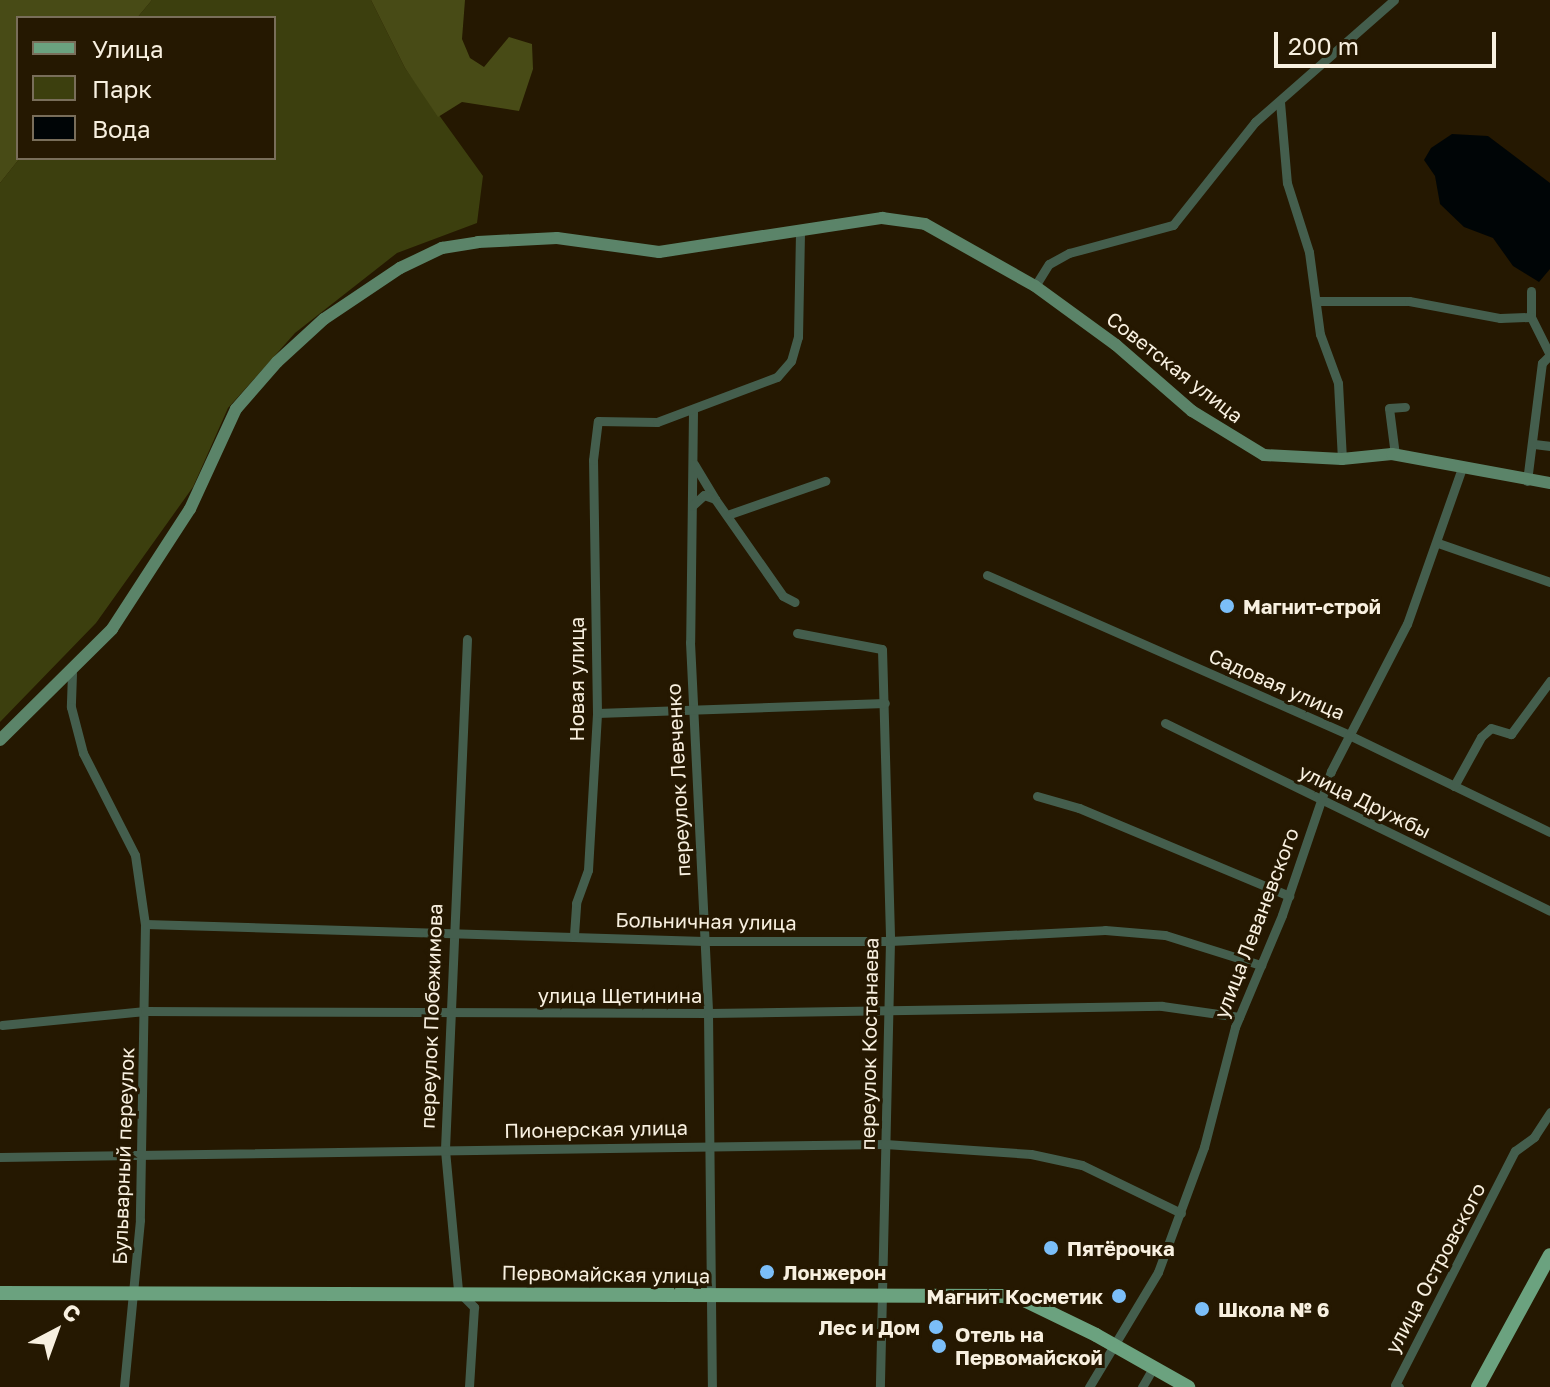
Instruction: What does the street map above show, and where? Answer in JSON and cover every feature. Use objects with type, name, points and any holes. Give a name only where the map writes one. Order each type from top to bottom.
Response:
[{"type":"main road","points":[[1478,1387],[1550,1255]]},
{"type":"main road","name":"Первомайская улица","points":[[0,1293],[137,1295],[458,1291],[1022,1299],[1188,1387]]},
{"type":"street","points":[[1035,286],[1049,264],[1069,253],[1173,225],[1236,144],[1394,0]]},
{"type":"street","points":[[1280,102],[1287,183],[1319,301],[1320,334],[1338,383],[1342,459]]},
{"type":"street","name":"Советская улица","points":[[0,740],[72,673],[112,629],[190,509],[236,409],[324,319],[400,268],[442,248],[510,239],[557,238],[659,252],[800,234],[882,218],[925,224],[1035,286],[1225,435],[1264,455],[1342,459],[1395,455],[1461,471],[1550,483]]},
{"type":"street","points":[[693,411],[777,377],[791,361],[803,291],[800,234]]},
{"type":"street","points":[[1527,481],[1542,363],[1550,355],[1531,317],[1531,291]]},
{"type":"street","points":[[1319,301],[1409,301],[1500,318],[1531,317]]},
{"type":"street","points":[[1395,455],[1389,408],[1405,407]]},
{"type":"street","name":"Новая улица","points":[[574,935],[576,903],[588,870],[597,713],[592,653],[593,460],[598,421],[657,422],[693,411]]},
{"type":"street","name":"переулок Левченко","points":[[693,411],[692,709],[708,1013],[712,1387]]},
{"type":"street","points":[[1534,444],[1550,446]]},
{"type":"street","points":[[691,457],[715,499],[730,514],[775,586],[795,602]]},
{"type":"street","name":"улица Леваневского","points":[[1089,1387],[1158,1272],[1181,1213],[1239,1017],[1289,896],[1320,800],[1349,735],[1407,624],[1461,471]]},
{"type":"street","points":[[730,514],[825,481]]},
{"type":"street","points":[[692,506],[704,495],[715,499]]},
{"type":"street","points":[[1438,543],[1550,582]]},
{"type":"street","name":"Садовая улица","points":[[987,575],[1349,735],[1550,832]]},
{"type":"street","name":"переулок Костанаева","points":[[797,633],[882,649],[890,1011],[880,1387]]},
{"type":"street","name":"переулок Побежимова","points":[[467,639],[451,937],[445,1150],[458,1291],[474,1307],[469,1387]]},
{"type":"street","name":"Бульварный переулок","points":[[72,673],[71,707],[83,753],[135,855],[145,924],[143,1152],[137,1295],[128,1308],[124,1387]]},
{"type":"street","points":[[1454,786],[1481,737],[1491,728],[1511,734],[1550,681]]},
{"type":"street","points":[[597,713],[885,703]]},
{"type":"street","name":"улица Дружбы","points":[[1165,723],[1550,911]]},
{"type":"street","points":[[1037,796],[1079,808],[1289,896]]},
{"type":"street","name":"Больничная улица","points":[[145,924],[451,937],[574,935],[704,941],[890,941],[1105,930],[1165,935],[1261,965]]},
{"type":"street","name":"улица Щетинина","points":[[2,1025],[145,1011],[708,1013],[1162,1006],[1239,1017]]},
{"type":"street","name":"улица Островского","points":[[1399,1387],[1395,1385],[1510,1163],[1550,1112]]},
{"type":"street","name":"Пионерская улица","points":[[0,1157],[143,1152],[885,1144],[1031,1154],[1082,1165],[1181,1213]]},
{"type":"street","points":[[1142,1387],[1153,1368]]},
{"type":"green space","points":[[0,0],[152,0],[139,16],[16,16],[18,160],[0,183]]},
{"type":"green space","points":[[152,0],[371,0],[405,68],[483,176],[477,223],[397,253],[295,333],[228,408],[193,487],[96,623],[0,722],[0,183],[18,160],[276,160],[276,16],[139,16]]},
{"type":"green space","points":[[371,0],[465,0],[462,39],[470,58],[484,67],[509,37],[532,44],[533,69],[519,111],[462,102],[438,117],[405,68]]},
{"type":"water","points":[[1452,134],[1488,136],[1550,183],[1550,269],[1539,282],[1513,266],[1493,238],[1464,227],[1440,204],[1435,176],[1424,160],[1431,148]]},
{"type":"place","name":"Магнит-строй","points":[[1227,606]]},
{"type":"place","name":"Пятёрочка","points":[[1051,1248]]},
{"type":"place","name":"Лонжерон","points":[[767,1272]]},
{"type":"place","name":"Магнит Косметик","points":[[1119,1296]]},
{"type":"place","name":"Школа № 6","points":[[1202,1309]]},
{"type":"place","name":"Лес и Дом","points":[[936,1327]]},
{"type":"place","name":"Отель на Первомайской","points":[[939,1346]]}]
